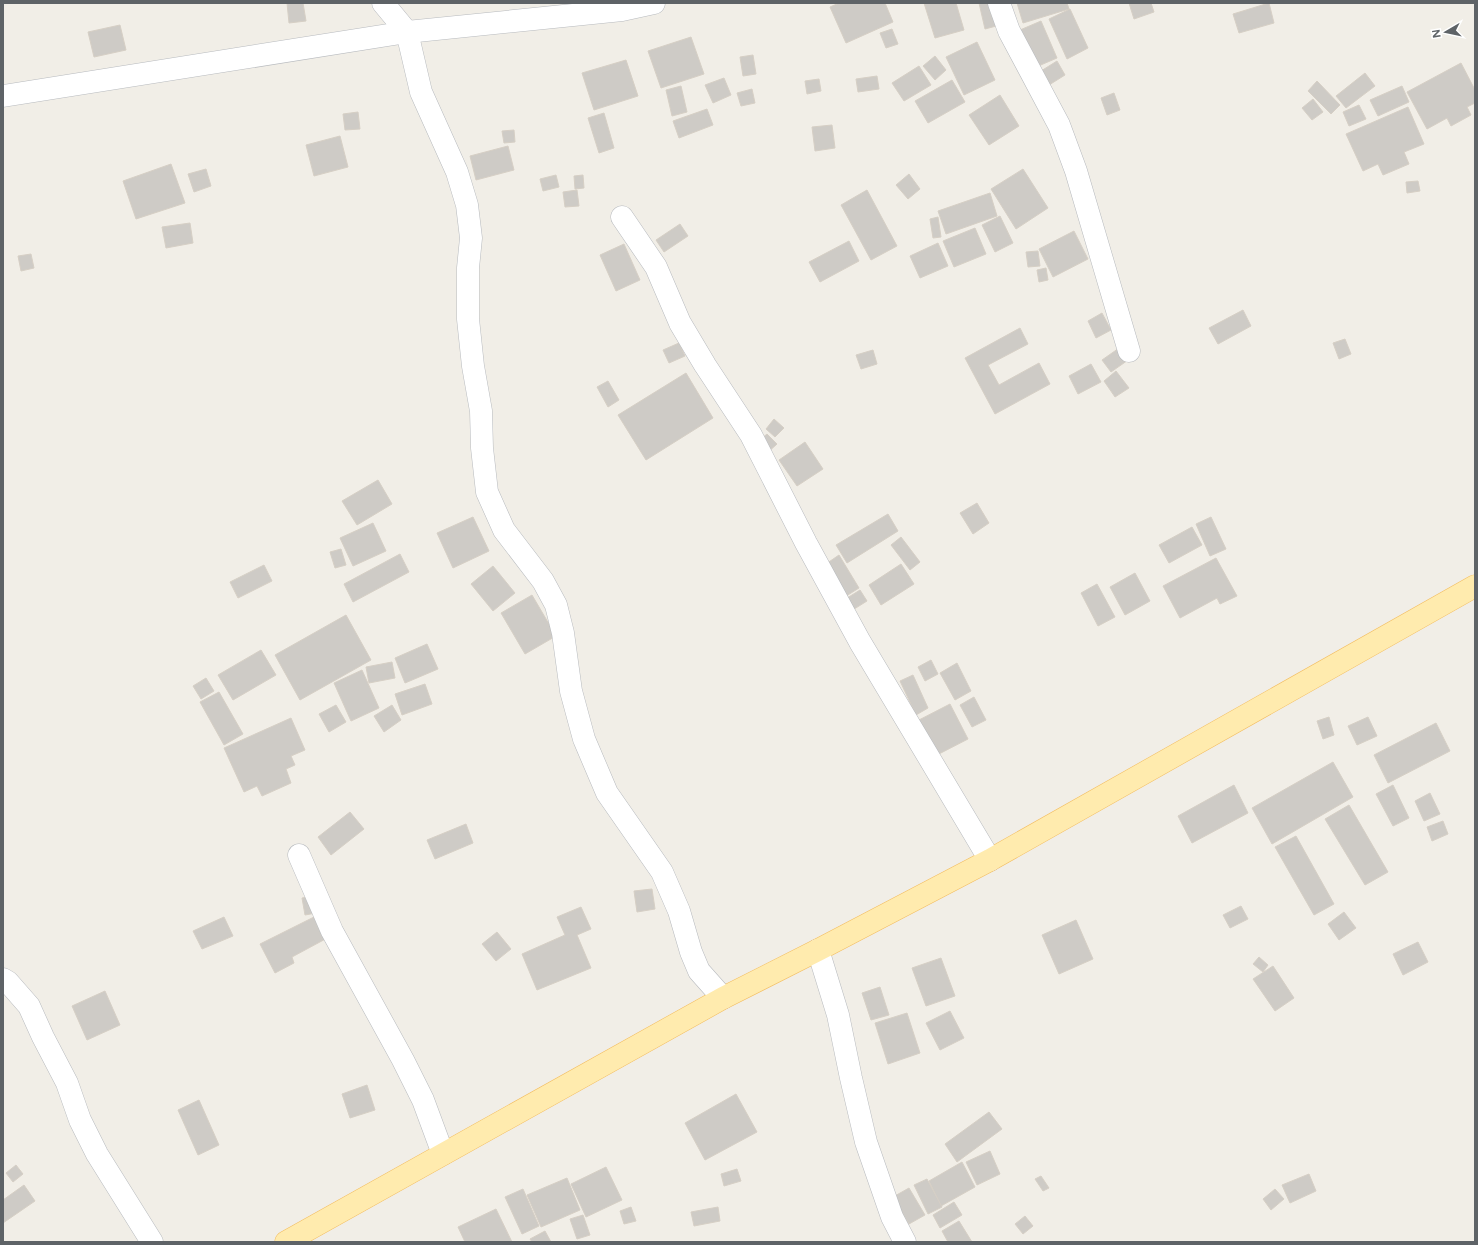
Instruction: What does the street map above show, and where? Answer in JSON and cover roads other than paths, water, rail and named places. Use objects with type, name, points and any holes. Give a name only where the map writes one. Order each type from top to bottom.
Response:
[{"type":"main road","points":[[286,1242],[723,998],[990,860],[1475,586]]},
{"type":"street","points":[[383,3],[407,32],[421,92],[457,172],[467,205],[471,238],[468,268],[468,319],[472,366],[481,411],[482,448],[487,492],[504,530],[543,581],[556,605],[563,633],[571,691],[584,739],[607,793],[662,872],[679,911],[699,971],[723,998]]},
{"type":"street","points":[[3,96],[407,32],[588,8],[622,10],[654,3]]},
{"type":"street","points":[[999,3],[1009,30],[1058,125],[1073,164],[1129,351]]},
{"type":"street","points":[[622,217],[656,267],[680,323],[751,435],[806,543],[860,642],[990,860]]},
{"type":"street","points":[[299,854],[332,931],[360,980],[423,1100],[443,1154]]},
{"type":"street","points":[[818,950],[838,1014],[866,1142],[892,1217],[905,1242]]},
{"type":"street","points":[[3,979],[8,982],[29,1006],[67,1083],[80,1120],[97,1154],[152,1242]]}]
